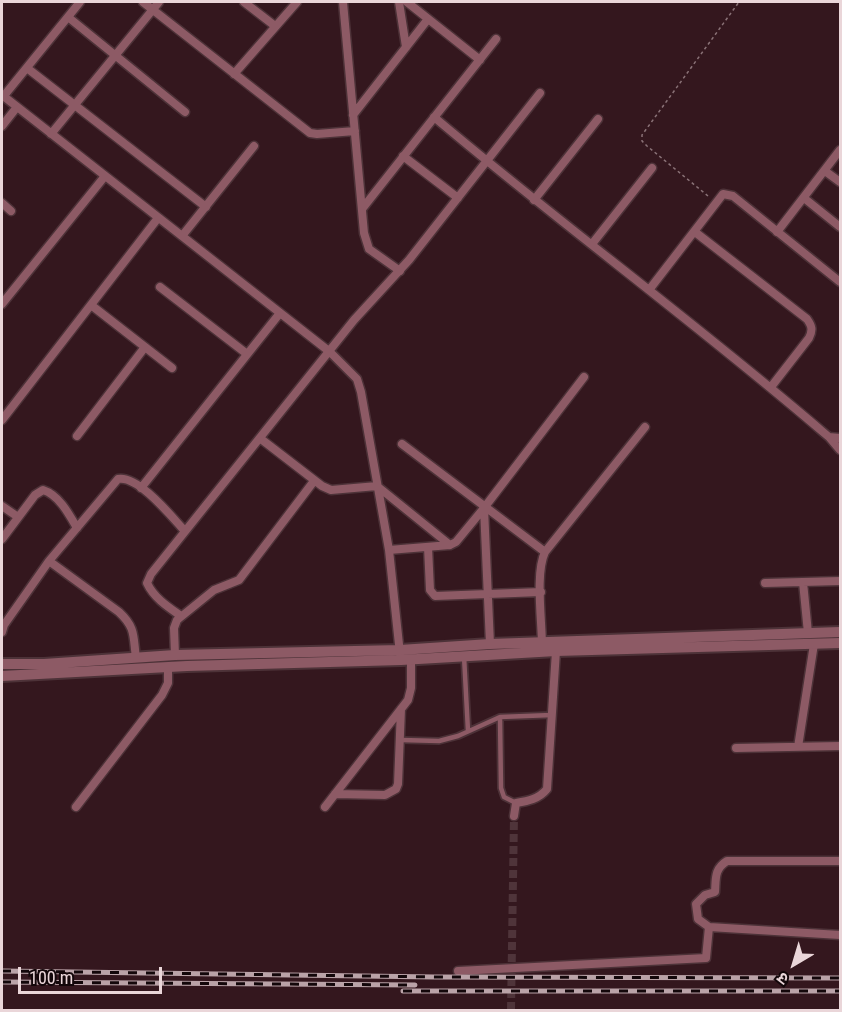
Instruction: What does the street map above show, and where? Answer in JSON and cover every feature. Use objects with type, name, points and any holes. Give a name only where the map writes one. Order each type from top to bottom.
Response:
[{"type":"street","points":[[80,2],[2,96],[330,352],[357,379],[361,392],[411,688],[408,700],[325,807]]},
{"type":"street","points":[[143,2],[156,5],[234,74],[310,133],[355,131]]},
{"type":"street","points":[[244,2],[275,26]]},
{"type":"street","points":[[234,74],[297,2]]},
{"type":"street","points":[[343,2],[364,233],[369,249],[400,271]]},
{"type":"street","points":[[399,2],[406,47]]},
{"type":"street","points":[[407,2],[480,60]]},
{"type":"street","points":[[51,134],[156,5]]},
{"type":"street","points":[[68,17],[185,112]]},
{"type":"street","points":[[353,115],[428,19]]},
{"type":"street","points":[[362,209],[496,39]]},
{"type":"street","points":[[27,68],[206,207]]},
{"type":"street","points":[[181,616],[160,600],[147,583],[151,574],[354,320],[400,271],[540,93]]},
{"type":"street","points":[[2,126],[17,107]]},
{"type":"street","points":[[434,117],[534,200],[771,387],[829,437],[840,450]]},
{"type":"street","points":[[534,200],[598,119]]},
{"type":"street","points":[[182,236],[254,146]]},
{"type":"street","points":[[777,232],[840,150]]},
{"type":"street","points":[[403,156],[458,198]]},
{"type":"street","points":[[592,244],[652,168]]},
{"type":"street","points":[[825,171],[840,182]]},
{"type":"street","points":[[2,304],[105,176]]},
{"type":"street","points":[[649,290],[695,232],[715,201],[723,194],[728,194],[840,282]]},
{"type":"street","points":[[804,198],[840,225]]},
{"type":"street","points":[[2,203],[11,211]]},
{"type":"street","points":[[2,420],[158,218]]},
{"type":"street","points":[[695,232],[807,319],[812,326],[809,338],[771,387]]},
{"type":"street","points":[[160,287],[247,354]]},
{"type":"street","points":[[91,305],[172,368]]},
{"type":"street","points":[[141,488],[280,313]]},
{"type":"street","points":[[77,436],[145,347]]},
{"type":"street","points":[[389,550],[450,545],[461,537],[584,377]]},
{"type":"street","points":[[542,647],[539,573],[545,552],[645,427]]},
{"type":"street","points":[[829,437],[840,438]]},
{"type":"street","points":[[261,439],[314,481],[331,490],[377,486],[450,545]]},
{"type":"street","points":[[402,444],[545,552]]},
{"type":"street","points":[[2,632],[4,625],[49,561],[118,479],[126,478],[141,488],[160,503],[184,531]]},
{"type":"street","points":[[176,656],[174,628],[181,616],[214,590],[238,580],[314,481]]},
{"type":"street","points":[[2,539],[35,495],[43,490],[58,500],[77,528]]},
{"type":"street","points":[[2,506],[18,517]]},
{"type":"street","points":[[484,508],[490,644]]},
{"type":"street","points":[[428,547],[431,594],[439,597],[541,592]]},
{"type":"street","points":[[49,561],[119,612],[132,625],[136,658]]},
{"type":"street","points":[[765,583],[840,581]]},
{"type":"street","points":[[803,582],[808,633]]},
{"type":"street","points":[[2,664],[176,656],[464,656],[542,647],[840,632]]},
{"type":"street","points":[[2,676],[404,656],[490,644],[542,647],[556,651],[840,643]]},
{"type":"street","points":[[798,747],[814,644]]},
{"type":"street","points":[[514,816],[516,803],[533,800],[548,789],[556,651]]},
{"type":"street","points":[[76,807],[162,695],[168,683],[168,668]]},
{"type":"street","points":[[335,794],[375,796],[392,793],[398,784],[401,709]]},
{"type":"street","points":[[736,748],[840,746]]},
{"type":"street","points":[[840,861],[726,861],[719,866],[716,873],[715,892],[705,895],[696,904],[698,919],[709,927],[840,935]]},
{"type":"street","points":[[458,971],[706,958],[709,927]]},
{"type":"lane","points":[[464,656],[468,731]]},
{"type":"lane","points":[[400,740],[439,741],[500,717],[552,715]]},
{"type":"lane","points":[[500,717],[501,788],[504,797],[516,803]]},
{"type":"path","points":[[715,201],[647,146],[642,141],[642,135],[739,2]]},
{"type":"tunnel","points":[[511,1010],[514,816]]},
{"type":"railway","points":[[2,971],[435,977],[840,978]]},
{"type":"railway","points":[[2,982],[415,985]]},
{"type":"railway","points":[[403,991],[840,991]]}]
